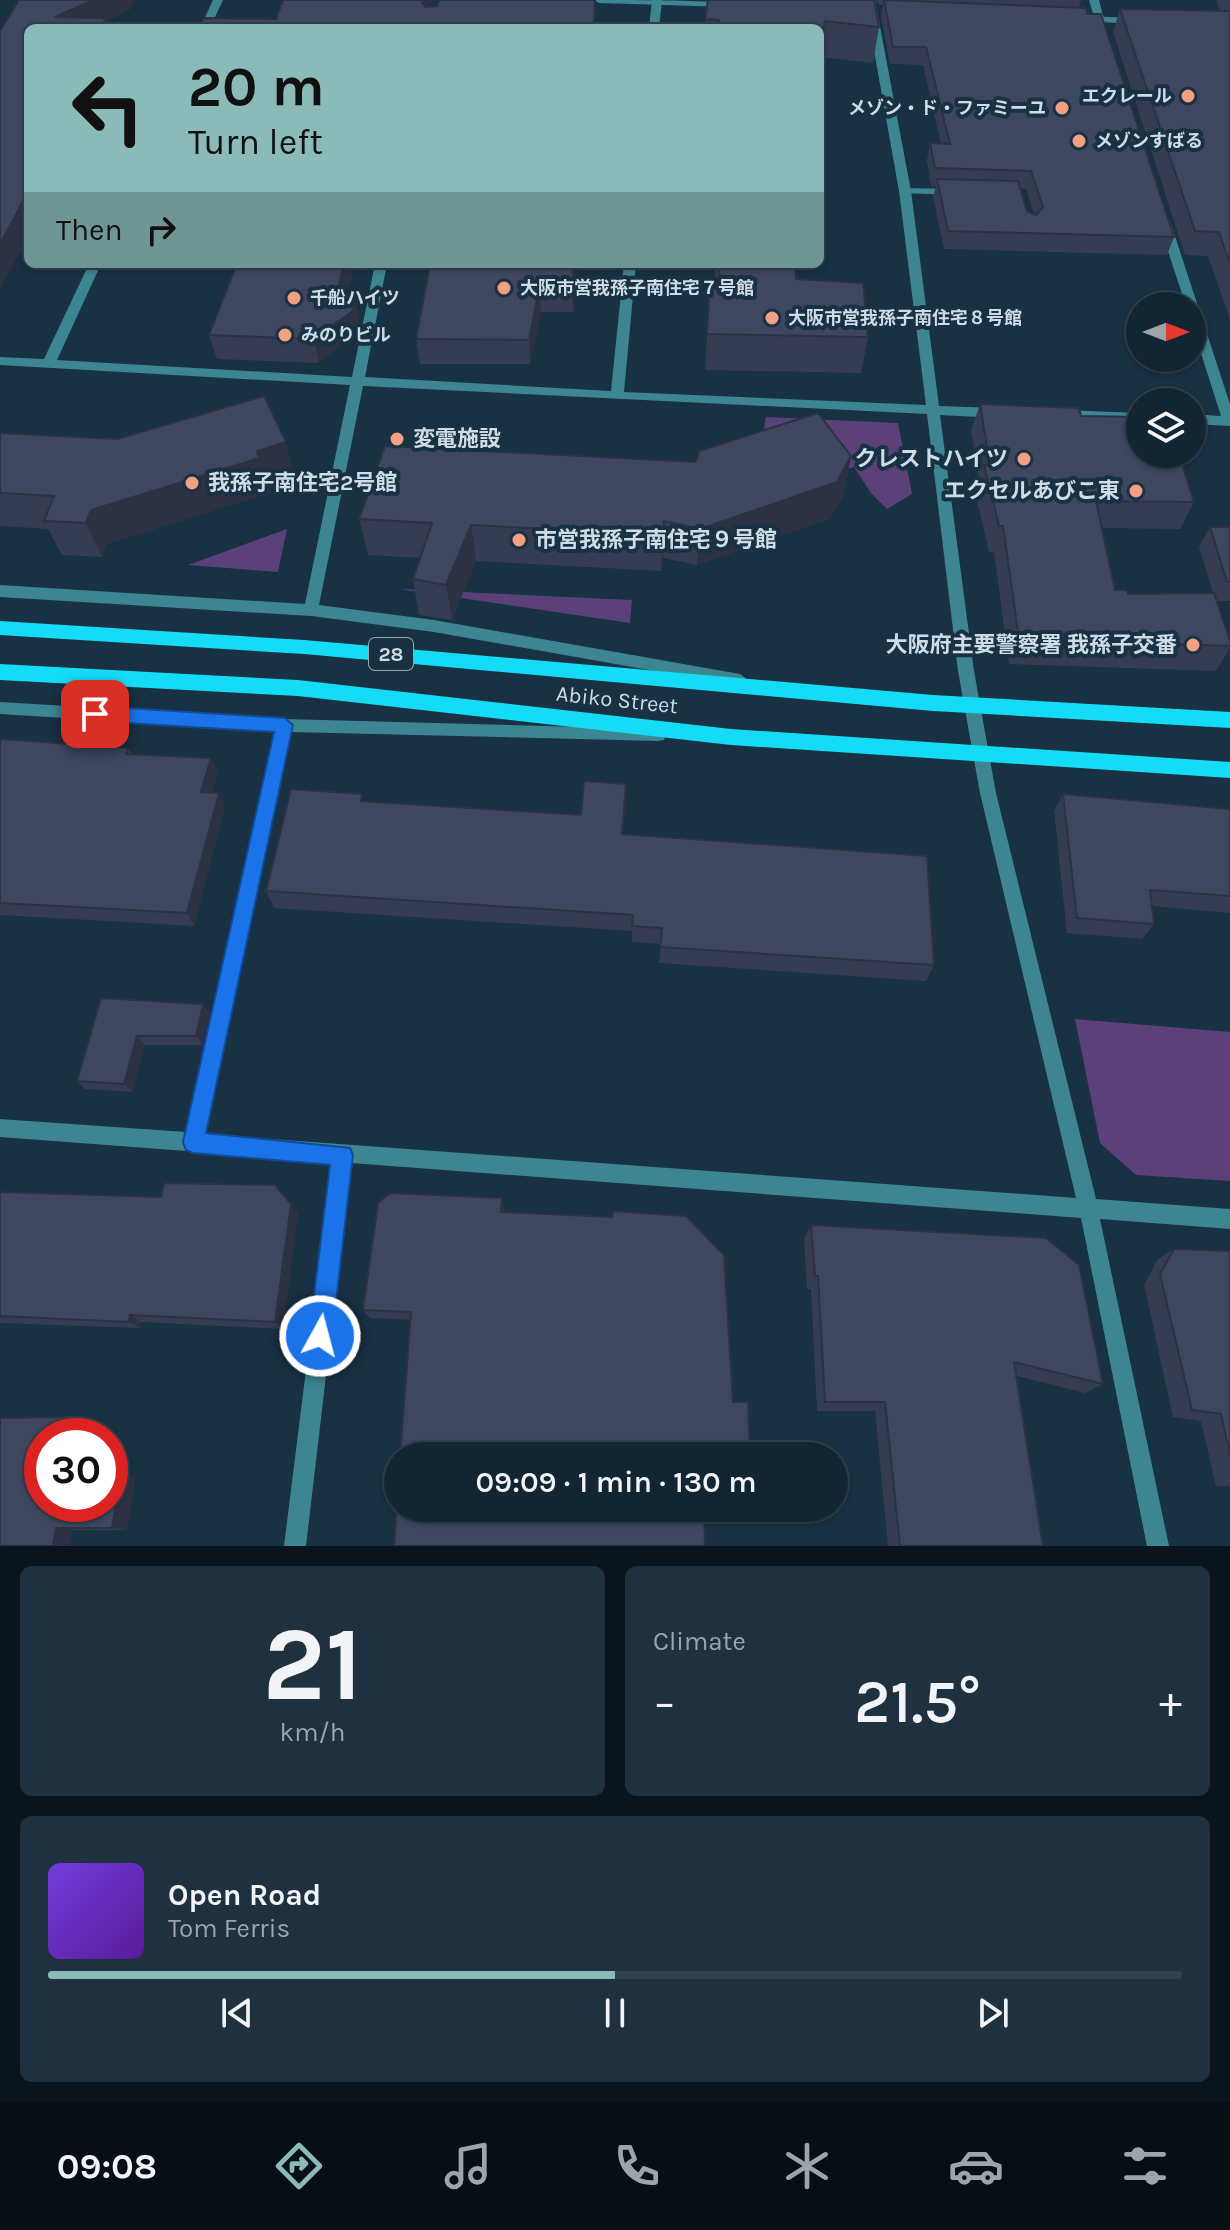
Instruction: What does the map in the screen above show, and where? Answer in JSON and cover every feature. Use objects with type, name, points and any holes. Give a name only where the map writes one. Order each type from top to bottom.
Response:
[{"type":"main road","name":"Abiko Street","points":[[0,628],[320,648],[972,705],[1230,720]]},
{"type":"main road","name":"Abiko Street","points":[[0,672],[298,688],[731,737],[1230,770]]},
{"type":"street","points":[[207,24],[218,0]]},
{"type":"street","points":[[599,0],[748,5]]},
{"type":"street","points":[[1094,0],[1110,50]]},
{"type":"street","points":[[654,24],[657,1]]},
{"type":"street","points":[[870,4],[905,191],[981,754],[1089,1211],[1158,1546]]},
{"type":"street","points":[[855,8],[870,4],[886,9]]},
{"type":"street","points":[[1069,18],[1143,21]]},
{"type":"street","points":[[905,191],[962,192]]},
{"type":"street","points":[[1163,216],[1187,292]]},
{"type":"street","points":[[49,363],[93,268]]},
{"type":"street","points":[[311,610],[380,268]]},
{"type":"street","points":[[617,396],[630,268]]},
{"type":"street","points":[[1206,348],[1230,421],[1206,420]]},
{"type":"street","points":[[0,361],[617,396],[1020,413]]},
{"type":"street","points":[[1050,414],[1126,417]]},
{"type":"street","points":[[0,591],[311,610],[434,626],[782,687]]},
{"type":"street","points":[[0,708],[285,725],[731,737]]},
{"type":"street","points":[[193,1142],[285,725]]},
{"type":"street","points":[[0,1128],[1089,1211],[1230,1219]]},
{"type":"street","points":[[295,1546],[342,1155]]},
{"type":"shaded area","points":[[766,417],[898,423],[912,494],[887,509],[871,493],[854,467],[842,470],[759,459]]},
{"type":"shaded area","points":[[287,529],[278,572],[188,565]]},
{"type":"shaded area","points":[[399,589],[632,600],[630,623]]},
{"type":"shaded area","points":[[1075,1019],[1230,1032],[1230,1181],[1136,1175],[1100,1143]]},
{"type":"building","points":[[19,0],[93,0],[55,17],[106,18],[103,24],[24,24],[24,199],[0,244],[0,31]]},
{"type":"building","points":[[283,0],[423,0],[425,7],[437,6],[439,0],[595,0],[594,24],[201,24],[203,18],[276,19]]},
{"type":"building","points":[[708,0],[874,0],[879,27],[825,21],[824,25],[719,24],[719,20],[705,19]]},
{"type":"building","points":[[884,0],[1086,8],[1087,14],[1101,14],[1174,237],[948,231],[937,179],[1018,181],[1027,211],[1036,215],[1043,207],[1031,171],[935,168],[930,143],[950,144],[926,47],[893,47]]},
{"type":"building","points":[[1120,9],[1230,11],[1230,264],[1219,232],[1195,231]]},
{"type":"building","points":[[235,268],[343,268],[336,298],[355,298],[353,311],[313,339],[209,335]]},
{"type":"building","name":"大阪市営我孫子南住宅７号館","points":[[429,268],[574,268],[572,287],[539,288],[529,340],[416,339]]},
{"type":"building","points":[[719,268],[795,268],[796,279],[863,283],[868,337],[707,334],[710,281],[720,278]]},
{"type":"building","points":[[264,396],[286,442],[257,451],[259,458],[91,510],[86,523],[44,521],[54,496],[0,493],[0,433],[117,439]]},
{"type":"building","points":[[980,404],[1079,408],[1081,416],[1126,417],[1126,468],[1183,468],[1194,502],[1096,501],[1115,590],[1127,590],[1128,594],[1214,593],[1230,646],[1019,639],[1003,526],[999,526],[984,465],[990,465]]},
{"type":"building","points":[[818,413],[851,456],[837,482],[700,529],[664,521],[663,535],[471,525],[446,585],[413,579],[432,523],[359,519],[385,446],[696,462],[699,451]]},
{"type":"building","points":[[1210,527],[1230,527],[1230,582],[1227,582]]},
{"type":"building","points":[[0,739],[128,748],[126,754],[211,758],[201,792],[219,793],[187,913],[0,903]]},
{"type":"building","points":[[584,781],[626,784],[622,834],[927,856],[934,965],[660,947],[662,928],[632,926],[633,915],[266,891],[291,789],[362,794],[361,801],[581,815]]},
{"type":"building","points":[[1063,794],[1230,809],[1230,896],[1150,890],[1154,924],[1077,918]]},
{"type":"building","points":[[101,998],[203,1004],[196,1036],[137,1036],[124,1084],[77,1081]]},
{"type":"building","points":[[164,1183],[275,1185],[291,1204],[275,1322],[130,1315],[129,1322],[0,1316],[0,1192],[161,1197]]},
{"type":"building","points":[[390,1193],[502,1198],[501,1212],[612,1217],[613,1211],[686,1216],[724,1255],[733,1402],[748,1402],[749,1442],[401,1442],[411,1312],[363,1310],[378,1203]]},
{"type":"building","points":[[811,1225],[1046,1238],[1079,1265],[1103,1384],[1014,1362],[1043,1546],[900,1546],[885,1402],[825,1402],[818,1276],[815,1276]]},
{"type":"building","points":[[1174,1249],[1230,1251],[1230,1454],[1221,1414],[1192,1410],[1160,1274]]},
{"type":"building","points":[[73,1417],[24,1418],[24,1522],[113,1522],[112,1528],[56,1528],[53,1546],[0,1546],[0,1418]]},
{"type":"building","points":[[396,1522],[704,1522],[705,1546],[394,1546]]},
{"type":"place","name":"エクレール","points":[[1188,96]]},
{"type":"place","name":"メゾン・ド・ファミーユ","points":[[1062,108]]},
{"type":"place","name":"メゾンすばる","points":[[1079,141]]},
{"type":"place","name":"大阪市営我孫子南住宅７号館","points":[[504,288]]},
{"type":"place","name":"千船ハイツ","points":[[294,298]]},
{"type":"place","name":"大阪市営我孫子南住宅８号館","points":[[772,318]]},
{"type":"place","name":"みのりビル","points":[[285,335]]},
{"type":"place","name":"変電施設","points":[[397,439]]},
{"type":"place","name":"クレストハイツ","points":[[1024,459]]},
{"type":"place","name":"我孫子南住宅2号館","points":[[192,483]]},
{"type":"place","name":"エクセルあびこ東","points":[[1136,491]]},
{"type":"place","name":"市営我孫子南住宅９号館","points":[[519,540]]},
{"type":"place","name":"大阪府主要警察署 我孫子交番","points":[[1193,645]]},
{"type":"route","points":[[95,714],[285,725],[193,1142],[342,1155],[320,1336]]}]
